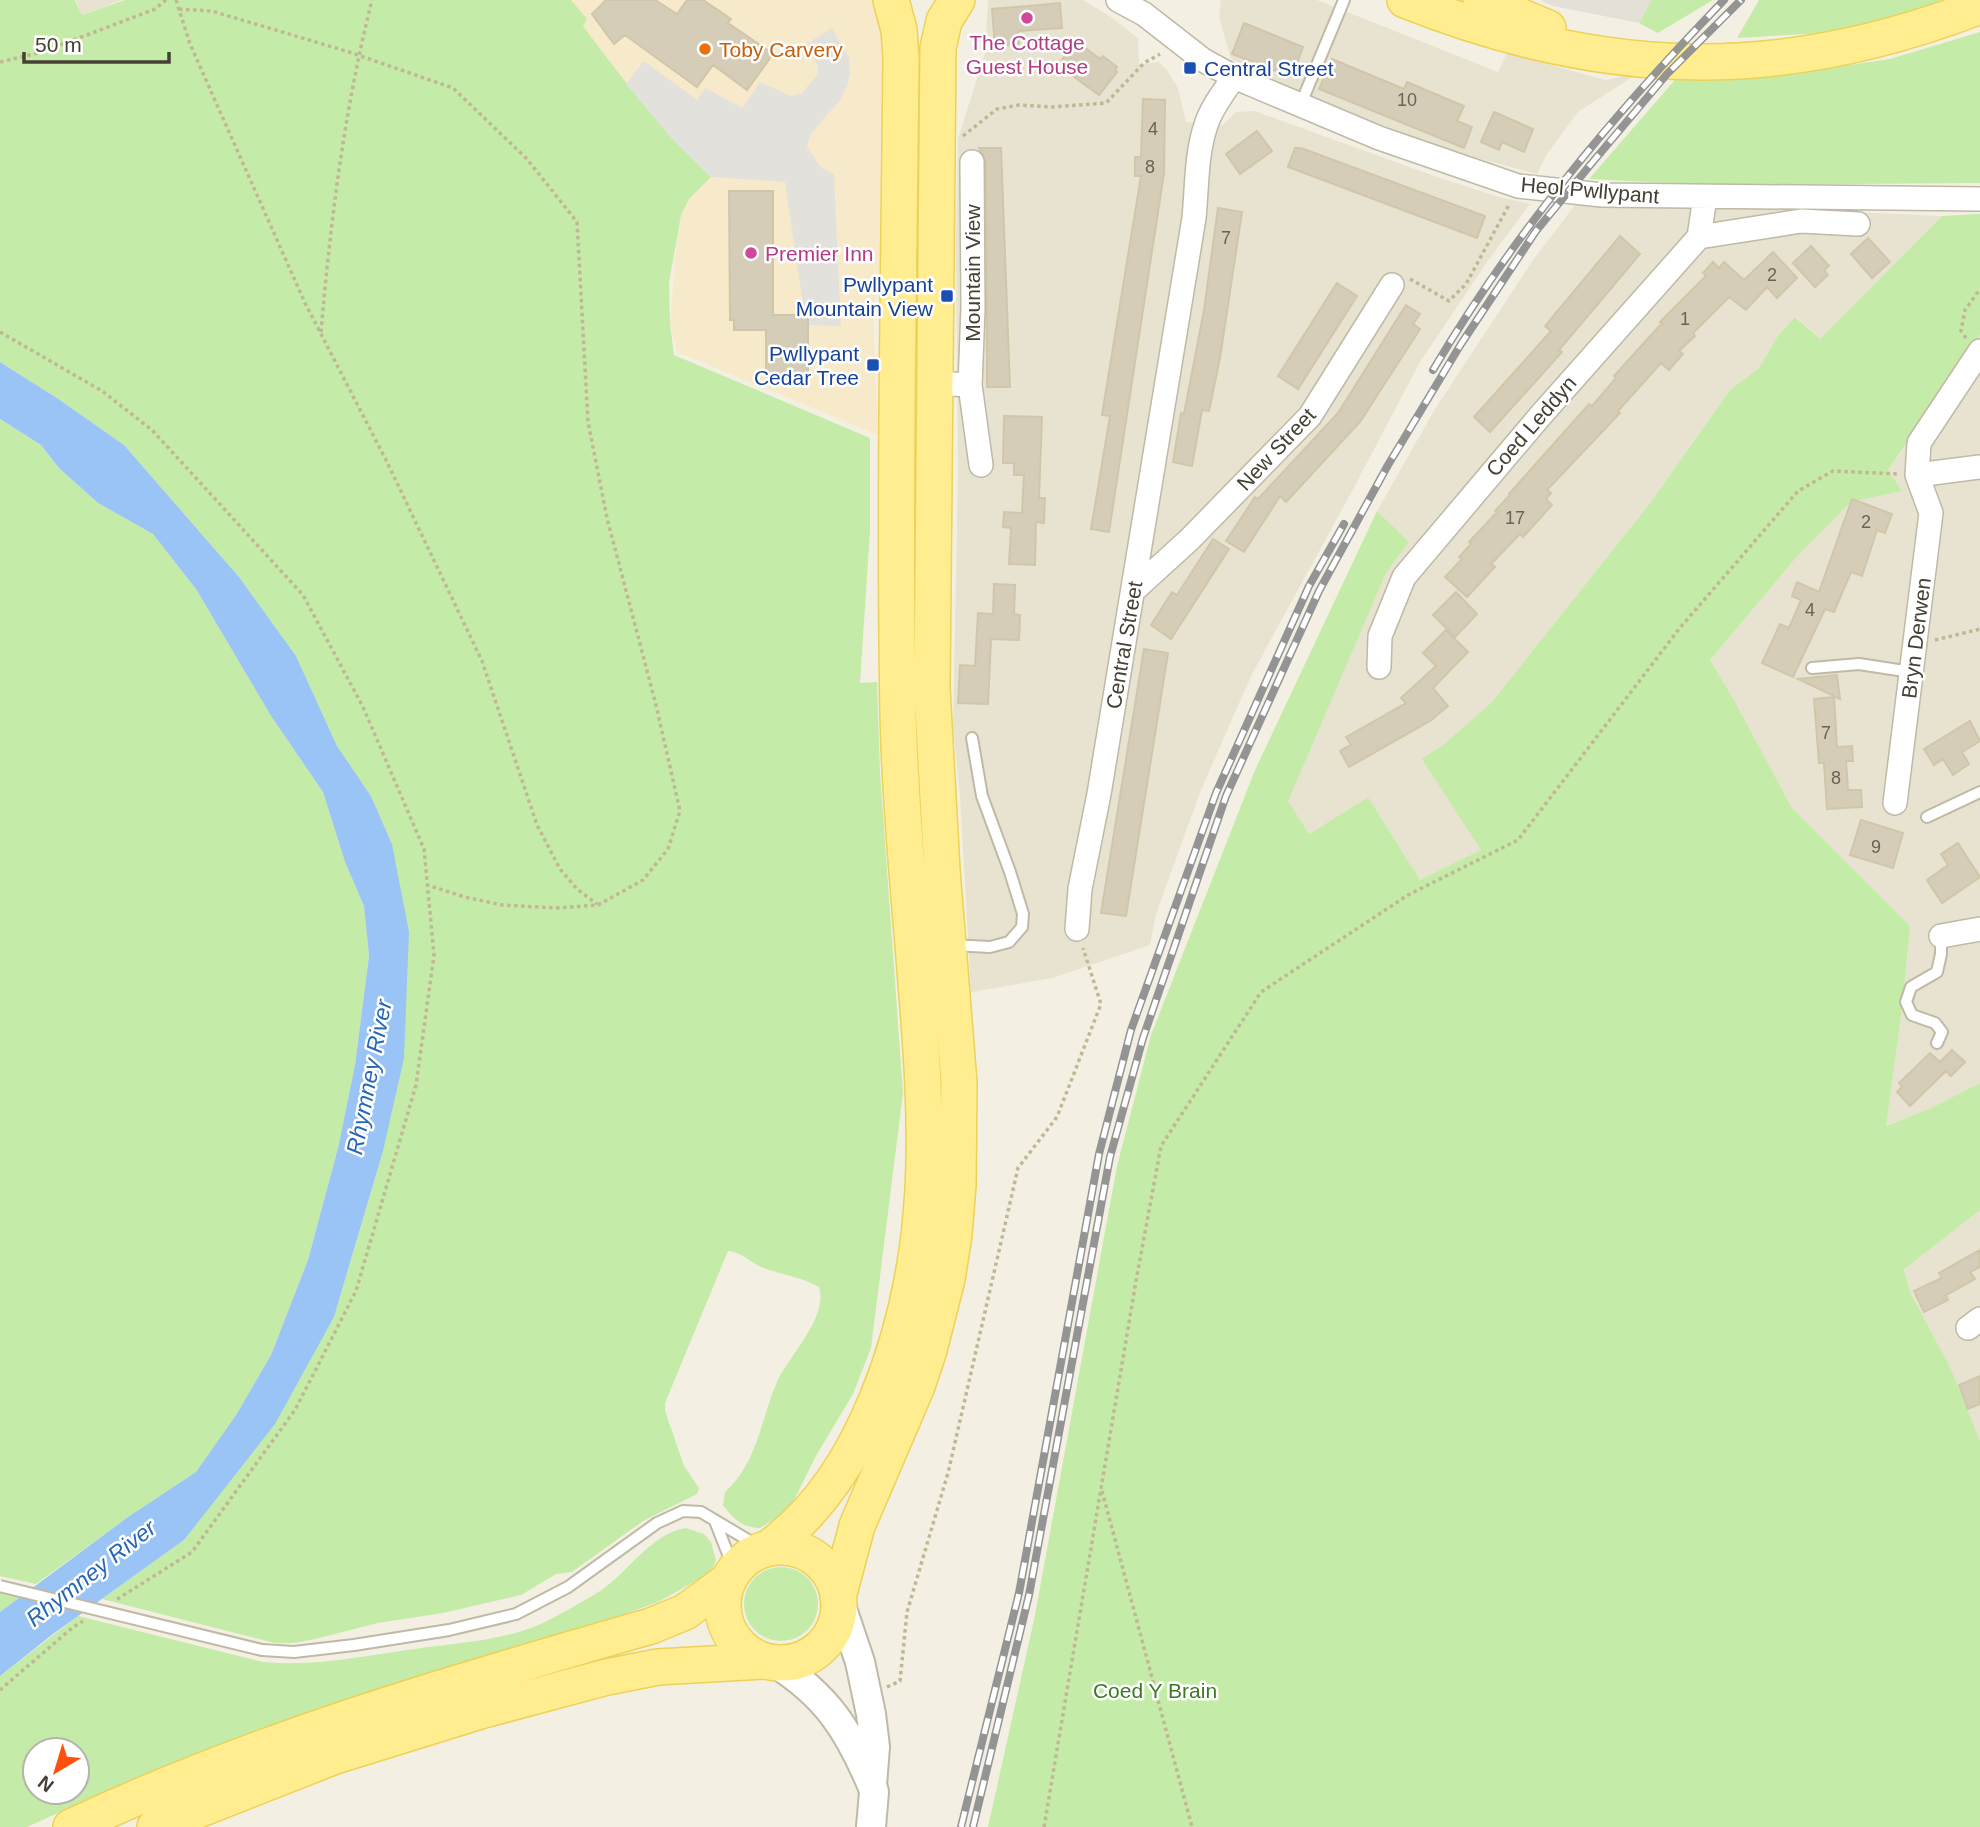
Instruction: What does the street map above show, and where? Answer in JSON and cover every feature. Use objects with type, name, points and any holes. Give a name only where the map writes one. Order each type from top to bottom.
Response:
[{"type":"main road","points":[[71,1827],[217,1763],[346,1716],[651,1626],[685,1612],[730,1578],[745,1559],[794,1528],[824,1495],[849,1459],[869,1420],[891,1362],[906,1308],[924,1195],[925,1100],[902,804],[898,716],[901,57],[899,30],[891,0]]},
{"type":"main road","points":[[155,1827],[335,1756],[480,1711],[647,1669],[708,1663],[800,1660],[823,1644],[832,1632],[837,1618],[838,1597],[857,1526],[923,1368],[940,1309],[954,1235],[958,1185],[960,1104],[936,787],[932,688],[937,48],[944,21],[957,0]]},
{"type":"main road","points":[[1405,0],[1509,37],[1612,57],[1690,62],[1788,57],[1882,39],[1980,6]]},
{"type":"main road","points":[[1481,0],[1612,57]]},
{"type":"main road","points":[[766,1548],[791,1547],[811,1556],[829,1575],[838,1597]]},
{"type":"main road","points":[[730,1578],[724,1593],[726,1622],[742,1647],[769,1662]]},
{"type":"street","name":"Heol Pwllypant","points":[[1118,0],[1144,14],[1203,61],[1234,77],[1379,138],[1518,186],[1602,195],[1980,199]]},
{"type":"street","name":"Central Street","points":[[1077,929],[1080,889],[1099,794],[1194,218],[1202,142],[1212,111],[1234,77]]},
{"type":"street","name":"Mountain View","points":[[972,162],[974,309],[970,385],[981,466]]},
{"type":"street","points":[[1705,197],[1699,237],[1801,221],[1858,224]]},
{"type":"street","name":"Coed Leddyn","points":[[1379,667],[1380,636],[1404,577],[1594,354],[1699,237]]},
{"type":"street","name":"New Street","points":[[1133,591],[1190,539],[1310,416],[1392,285]]},
{"type":"street","points":[[1979,352],[1919,443],[1917,475],[1980,467]]},
{"type":"street","points":[[934,383],[970,385]]},
{"type":"street","name":"Bryn Derwen","points":[[1895,803],[1931,513],[1917,475]]},
{"type":"street","points":[[1941,936],[1980,929]]},
{"type":"street","points":[[838,1597],[860,1662],[867,1696],[875,1747],[872,1785]]},
{"type":"street","points":[[769,1662],[806,1684],[832,1710],[858,1753],[872,1785],[874,1793],[871,1827]]},
{"type":"lane","points":[[1300,106],[1343,0]]},
{"type":"lane","points":[[1812,668],[1859,664],[1911,672]]},
{"type":"lane","points":[[948,945],[990,947],[1009,942],[1022,927],[1023,914],[982,796],[972,738]]},
{"type":"lane","points":[[1927,817],[1980,792]]},
{"type":"lane","points":[[1937,1043],[1942,1032],[1939,1027],[1912,1015],[1906,1002],[1911,987],[1937,972],[1941,936]]},
{"type":"lane","points":[[0,1586],[262,1650],[294,1652],[354,1646],[495,1620],[545,1601],[593,1571],[673,1514],[693,1510],[701,1512],[766,1548]]},
{"type":"lane","points":[[715,1521],[729,1554],[730,1578]]},
{"type":"path","points":[[0,62],[42,52],[155,9],[166,0]]},
{"type":"path","points":[[176,0],[190,44],[305,303],[386,460],[482,660],[537,825],[560,869],[577,889],[598,905]]},
{"type":"path","points":[[321,334],[330,227],[344,127],[372,0]]},
{"type":"path","points":[[178,9],[212,11],[453,88],[527,159],[577,222],[588,422],[607,518],[656,705],[680,811],[668,849],[643,880],[598,905],[556,908],[502,905],[426,885]]},
{"type":"path","points":[[956,141],[997,109],[1019,105],[1054,107],[1106,103],[1144,63]]},
{"type":"path","points":[[1392,285],[1403,274],[1449,301],[1466,284],[1505,215]]},
{"type":"path","points":[[1979,352],[1961,331],[1965,310],[1980,289]]},
{"type":"path","points":[[0,332],[102,391],[152,430],[303,595],[363,707],[424,849],[434,955],[416,1085],[356,1291],[295,1410],[192,1552],[115,1601]]},
{"type":"path","points":[[1044,1827],[1161,1146],[1261,992],[1408,895],[1518,840],[1679,629],[1798,491],[1833,471],[1917,475]]},
{"type":"path","points":[[1915,645],[1980,629]]},
{"type":"path","points":[[867,1696],[900,1681],[907,1612],[948,1473],[1018,1168],[1057,1117],[1101,1004],[1077,929]]},
{"type":"path","points":[[1101,1487],[1192,1827]]},
{"type":"path","points":[[0,1690],[72,1628],[93,1614]]},
{"type":"shaded area","points":[[76,0],[122,0],[82,15]]},
{"type":"shaded area","points":[[571,0],[873,0],[888,65],[885,250],[873,311],[878,435],[677,352],[670,323],[681,215],[689,199],[711,177],[673,140],[626,84],[583,26]]},
{"type":"shaded area","points":[[988,0],[1083,0],[1111,17],[1138,38],[1139,65],[1158,62],[1166,69],[1178,88],[1186,122],[1223,125],[1236,112],[1255,111],[1437,177],[1530,204],[1487,262],[1420,362],[1252,674],[1201,790],[1156,914],[1150,945],[1052,978],[971,992],[960,795],[953,728],[958,476],[956,247],[958,139],[985,53]]},
{"type":"shaded area","points":[[1221,0],[1317,0],[1498,72],[1507,53],[1606,80],[1640,72],[1578,112],[1547,154],[1537,174],[1469,156],[1405,134],[1317,100],[1231,59],[1219,17]]},
{"type":"shaded area","points":[[1540,0],[1666,0],[1639,23],[1553,6]]},
{"type":"shaded area","points":[[832,28],[849,58],[847,87],[840,100],[810,135],[807,147],[820,166],[834,175],[841,326],[806,325],[785,182],[711,177],[673,140],[626,84],[644,61],[697,100],[705,88],[742,108],[760,82],[791,96],[801,94],[817,75],[818,66],[805,45]]},
{"type":"shaded area","points":[[1578,201],[1642,208],[1743,207],[1942,216],[1820,339],[1796,317],[1777,337],[1759,368],[1730,390],[1651,502],[1491,703],[1423,759],[1482,850],[1420,880],[1368,797],[1309,834],[1287,801],[1386,573],[1409,542],[1377,511],[1435,409],[1533,260]]},
{"type":"shaded area","points":[[1980,334],[1980,1083],[1931,1108],[1885,1126],[1903,1000],[1910,926],[1792,808],[1710,660],[1800,553],[1851,502],[1902,491],[1888,470]]},
{"type":"shaded area","points":[[1980,1210],[1980,1441],[1951,1369],[1910,1292],[1904,1268]]},
{"type":"green space","points":[[0,0],[75,0],[82,15],[125,0],[571,0],[587,19],[583,26],[628,85],[676,142],[711,177],[689,199],[681,215],[669,283],[674,355],[870,438],[870,531],[860,683],[877,682],[880,773],[903,1093],[871,1348],[853,1394],[817,1454],[789,1510],[760,1528],[743,1524],[731,1514],[723,1505],[725,1492],[736,1481],[751,1455],[776,1384],[813,1324],[820,1299],[819,1287],[764,1268],[738,1253],[728,1251],[665,1403],[665,1411],[684,1466],[699,1488],[697,1494],[643,1521],[572,1572],[556,1574],[521,1595],[443,1613],[378,1623],[294,1643],[275,1643],[102,1599],[184,1540],[304,1368],[334,1317],[383,1151],[392,844],[371,796],[337,746],[296,656],[239,577],[124,445],[0,362]]},
{"type":"green space","points":[[1652,0],[1713,0],[1658,33],[1639,23]]},
{"type":"green space","points":[[1759,0],[1940,0],[1919,10],[1823,33],[1737,38]]},
{"type":"green space","points":[[1980,32],[1980,183],[1713,185],[1589,179],[1680,74],[1788,74],[1890,59]]},
{"type":"green space","name":"Coed Y Brain","points":[[1980,214],[1980,334],[1888,470],[1902,491],[1851,502],[1800,553],[1710,660],[1792,808],[1910,926],[1886,1126],[1931,1108],[1980,1083],[1980,1210],[1904,1269],[1910,1292],[1951,1369],[1980,1441],[1980,1827],[988,1827],[1035,1615],[1117,1166],[1151,1035],[1255,770],[1377,511],[1409,542],[1386,573],[1288,801],[1309,834],[1368,797],[1420,880],[1481,850],[1422,759],[1443,745],[1491,703],[1651,502],[1730,390],[1759,368],[1777,337],[1795,317],[1820,339],[1942,216]]},
{"type":"green space","points":[[0,419],[41,445],[59,468],[98,503],[153,534],[196,589],[271,716],[323,792],[345,862],[364,906],[369,956],[355,1065],[338,1148],[308,1260],[271,1355],[236,1415],[196,1472],[128,1517],[36,1584],[0,1576]]},
{"type":"green space","points":[[686,1528],[704,1534],[711,1542],[716,1560],[713,1568],[703,1577],[658,1602],[566,1635],[270,1728],[140,1776],[91,1798],[91,1736],[21,1736],[21,1806],[74,1806],[27,1827],[0,1827],[0,1676],[78,1616],[263,1662],[342,1660],[466,1643],[523,1631],[560,1615],[597,1593],[661,1538]]},
{"type":"green space","points":[[781,1567],[795,1570],[807,1578],[815,1590],[818,1604],[815,1618],[807,1630],[795,1638],[781,1641],[767,1638],[755,1630],[747,1618],[744,1604],[747,1590],[755,1578],[767,1570]]},
{"type":"green space","points":[[0,1592],[20,1597],[0,1612]]},
{"type":"water","name":"Rhymney River","points":[[0,362],[124,445],[239,577],[296,656],[337,746],[371,796],[392,844],[409,932],[404,1058],[383,1151],[334,1317],[275,1424],[184,1540],[53,1634],[0,1676],[0,1612],[128,1517],[196,1472],[236,1415],[271,1355],[308,1260],[338,1148],[355,1065],[369,956],[364,906],[345,862],[323,792],[271,716],[196,589],[153,534],[98,503],[59,468],[41,445],[0,419]]},
{"type":"building","name":"Toby Carvery","points":[[606,0],[655,0],[677,14],[687,0],[703,0],[731,19],[728,23],[773,54],[747,90],[713,65],[697,87],[625,35],[614,44],[592,14]]},
{"type":"building","name":"The Cottage Guest House","points":[[1060,3],[1062,28],[1018,31],[1019,44],[995,47],[992,9]]},
{"type":"building","points":[[1244,23],[1303,47],[1292,77],[1232,54]]},
{"type":"building","points":[[1076,41],[1100,59],[1103,56],[1117,67],[1117,72],[1099,95],[1058,65]]},
{"type":"building","points":[[1332,59],[1404,89],[1407,82],[1464,106],[1457,121],[1472,127],[1464,148],[1319,89]]},
{"type":"building","points":[[1143,99],[1165,100],[1164,173],[1109,532],[1091,529],[1110,416],[1102,415],[1141,176],[1135,176],[1135,157],[1141,157]]},
{"type":"building","points":[[1494,112],[1533,129],[1524,152],[1502,142],[1499,150],[1481,142]]},
{"type":"building","points":[[1257,131],[1272,151],[1240,174],[1226,154]]},
{"type":"building","points":[[979,148],[1001,148],[1010,387],[987,387],[986,162]]},
{"type":"building","points":[[1295,148],[1485,216],[1477,238],[1288,167]]},
{"type":"building","name":"Premier Inn","points":[[729,191],[773,191],[773,315],[808,315],[808,374],[792,374],[792,379],[766,378],[766,330],[734,330],[734,320],[730,320]]},
{"type":"building","points":[[1218,208],[1242,212],[1220,358],[1209,411],[1202,410],[1192,466],[1173,462],[1204,310]]},
{"type":"building","points":[[1620,236],[1640,254],[1559,350],[1562,352],[1490,432],[1474,417],[1551,331],[1545,326]]},
{"type":"building","points":[[1868,238],[1890,262],[1872,278],[1851,254]]},
{"type":"building","points":[[1811,246],[1829,266],[1824,270],[1828,275],[1815,287],[1793,263]]},
{"type":"building","points":[[1773,252],[1797,278],[1777,298],[1767,287],[1746,310],[1729,297],[1693,333],[1695,336],[1679,351],[1683,354],[1669,370],[1661,363],[1618,411],[1620,413],[1547,490],[1551,493],[1546,499],[1552,505],[1523,537],[1520,534],[1491,564],[1495,567],[1467,597],[1445,577],[1462,559],[1459,557],[1471,544],[1469,542],[1497,512],[1495,511],[1509,494],[1589,404],[1592,406],[1616,378],[1614,376],[1662,323],[1660,322],[1706,276],[1703,273],[1713,262],[1719,268],[1724,262],[1744,280]]},
{"type":"building","points":[[1337,283],[1357,296],[1298,389],[1278,376]]},
{"type":"building","points":[[1406,305],[1420,314],[1413,324],[1420,329],[1360,422],[1286,502],[1280,496],[1244,552],[1226,541],[1255,497],[1258,499],[1338,413]]},
{"type":"building","points":[[1004,416],[1042,417],[1039,498],[1045,498],[1044,523],[1036,522],[1035,565],[1009,564],[1011,528],[1003,527],[1004,512],[1022,513],[1024,475],[1014,475],[1014,463],[1003,463]]},
{"type":"building","points":[[1852,499],[1892,514],[1885,533],[1877,530],[1862,576],[1851,572],[1834,612],[1825,609],[1793,677],[1762,663],[1780,624],[1789,628],[1801,600],[1792,596],[1797,582],[1819,592]]},
{"type":"building","points":[[1213,539],[1229,549],[1171,639],[1151,625],[1172,592],[1177,595]]},
{"type":"building","points":[[994,584],[1015,585],[1014,614],[1020,615],[1019,640],[991,639],[988,704],[958,703],[960,665],[975,666],[978,613],[993,614]]},
{"type":"building","points":[[1456,592],[1477,614],[1455,637],[1433,615]]},
{"type":"building","points":[[1446,630],[1468,652],[1433,688],[1448,706],[1430,721],[1349,767],[1340,751],[1351,745],[1346,737],[1406,703],[1401,698],[1436,666],[1423,653]]},
{"type":"building","points":[[1144,649],[1168,653],[1126,916],[1101,913]]},
{"type":"building","points":[[1837,675],[1840,699],[1798,679]]},
{"type":"building","points":[[1834,697],[1837,747],[1852,746],[1853,761],[1846,761],[1848,790],[1861,790],[1862,807],[1827,809],[1824,763],[1819,763],[1814,699]]},
{"type":"building","points":[[1970,721],[1980,741],[1962,752],[1969,764],[1953,775],[1943,759],[1934,765],[1924,749]]},
{"type":"building","points":[[1861,820],[1903,833],[1893,868],[1850,855]]},
{"type":"building","points":[[1958,843],[1980,877],[1942,903],[1927,880],[1948,865],[1941,854]]},
{"type":"building","points":[[1952,1050],[1965,1062],[1951,1076],[1946,1071],[1910,1106],[1897,1092],[1902,1087],[1899,1083],[1930,1053],[1940,1062]]},
{"type":"building","points":[[1980,1250],[1980,1267],[1970,1272],[1975,1279],[1946,1295],[1948,1300],[1924,1312],[1914,1291],[1942,1278],[1939,1273]]},
{"type":"building","points":[[1980,1376],[1980,1404],[1968,1409],[1959,1385]]},
{"type":"railway","points":[[1433,370],[1497,270],[1568,176],[1643,87],[1724,0]]},
{"type":"railway","points":[[973,1827],[1029,1595],[1110,1157],[1143,1038],[1226,796],[1319,591],[1388,465],[1461,344],[1536,231],[1667,74],[1741,0]]},
{"type":"railway","points":[[961,1827],[1019,1593],[1099,1154],[1131,1030],[1216,793],[1309,586],[1344,524]]},
{"type":"place","name":"The Cottage Guest House","points":[[1027,18]]},
{"type":"place","name":"Toby Carvery","points":[[705,49]]},
{"type":"place","name":"Central Street","points":[[1190,68]]},
{"type":"place","name":"Premier Inn","points":[[751,253]]},
{"type":"place","name":"Pwllypant Mountain View","points":[[947,296]]},
{"type":"place","name":"Pwllypant Cedar Tree","points":[[873,365]]}]
